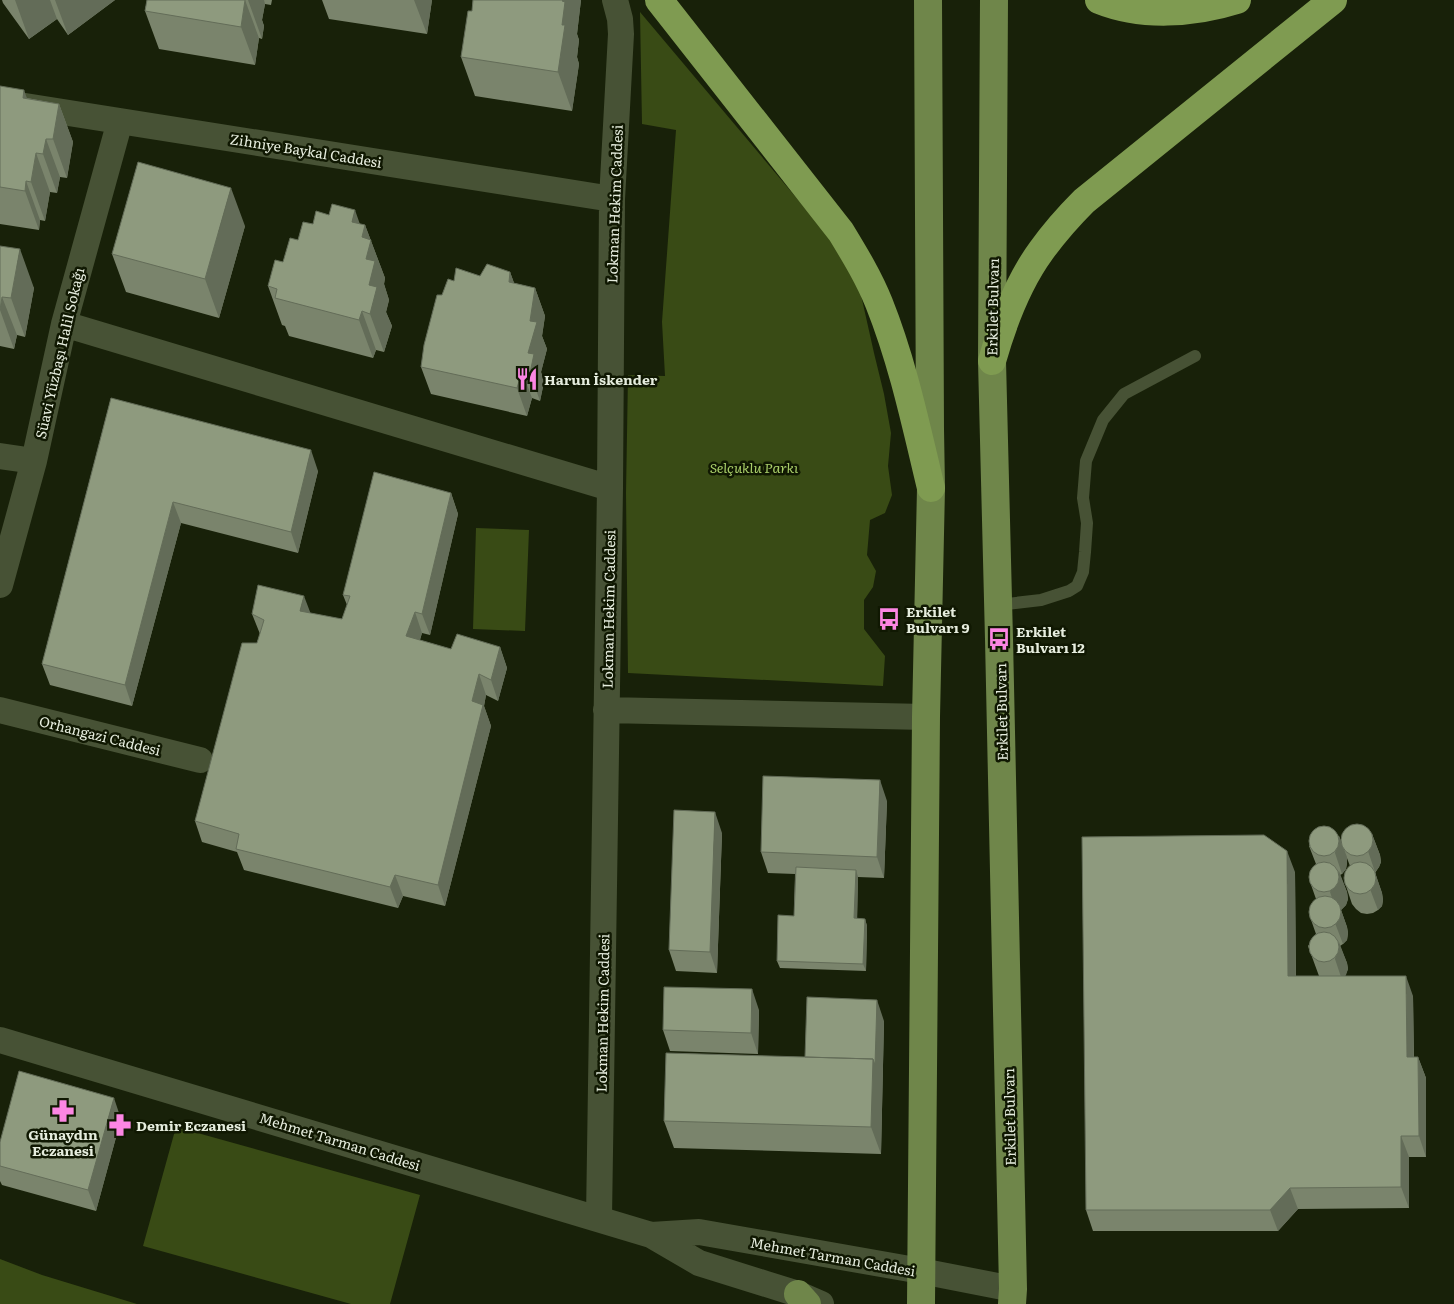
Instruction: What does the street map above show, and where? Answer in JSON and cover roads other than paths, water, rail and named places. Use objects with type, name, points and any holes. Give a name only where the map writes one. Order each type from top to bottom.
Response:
[{"type":"highway","points":[[659,0],[841,232],[861,266],[878,301],[893,340],[931,488]]},
{"type":"highway","points":[[1099,0],[1118,6],[1147,11],[1195,9],[1237,0]]},
{"type":"highway","points":[[992,361],[1000,332],[1024,277],[1045,246],[1078,207],[1110,179],[1333,0]]},
{"type":"main road","points":[[921,1304],[926,717],[931,488],[928,0]]},
{"type":"main road","name":"Erkilet Bulvarı","points":[[994,0],[992,361],[1013,1296]]},
{"type":"street","name":"Lokman Hekim Caddesi","points":[[599,1218],[610,488],[612,199],[621,34],[620,19],[615,0]]},
{"type":"street","name":"Zihniye Baykal Caddesi","points":[[0,102],[612,199]]},
{"type":"street","name":"Süavi Yüzbaşı Halil Sokağı","points":[[0,585],[34,462],[64,324],[120,121]]},
{"type":"street","points":[[64,324],[610,488]]},
{"type":"street","points":[[0,456],[34,462]]},
{"type":"street","name":"Orhangazi Caddesi","points":[[0,710],[200,760]]},
{"type":"street","points":[[606,710],[926,717]]},
{"type":"street","name":"Mehmet Tarman Caddesi","points":[[0,1040],[599,1218],[651,1235],[699,1263],[809,1301]]},
{"type":"street","name":"Mehmet Tarman Caddesi","points":[[651,1235],[699,1232],[921,1271],[1013,1296]]},
{"type":"lane","points":[[998,605],[1041,600],[1069,591],[1077,586],[1083,572],[1085,552],[1087,523],[1083,498],[1086,461],[1103,420],[1124,394],[1195,356]]},
{"type":"place","name":"Harun İskender","points":[[527,379]]},
{"type":"place","name":"Erkilet Bulvarı 9","points":[[889,619]]},
{"type":"place","name":"Erkilet Bulvarı 12","points":[[999,639]]},
{"type":"place","name":"Günaydın Eczanesi","points":[[63,1111]]},
{"type":"place","name":"Demir Eczanesi","points":[[120,1125]]},
{"type":"park label","name":"Selçuklu Parkı","points":[[754,467]]}]
